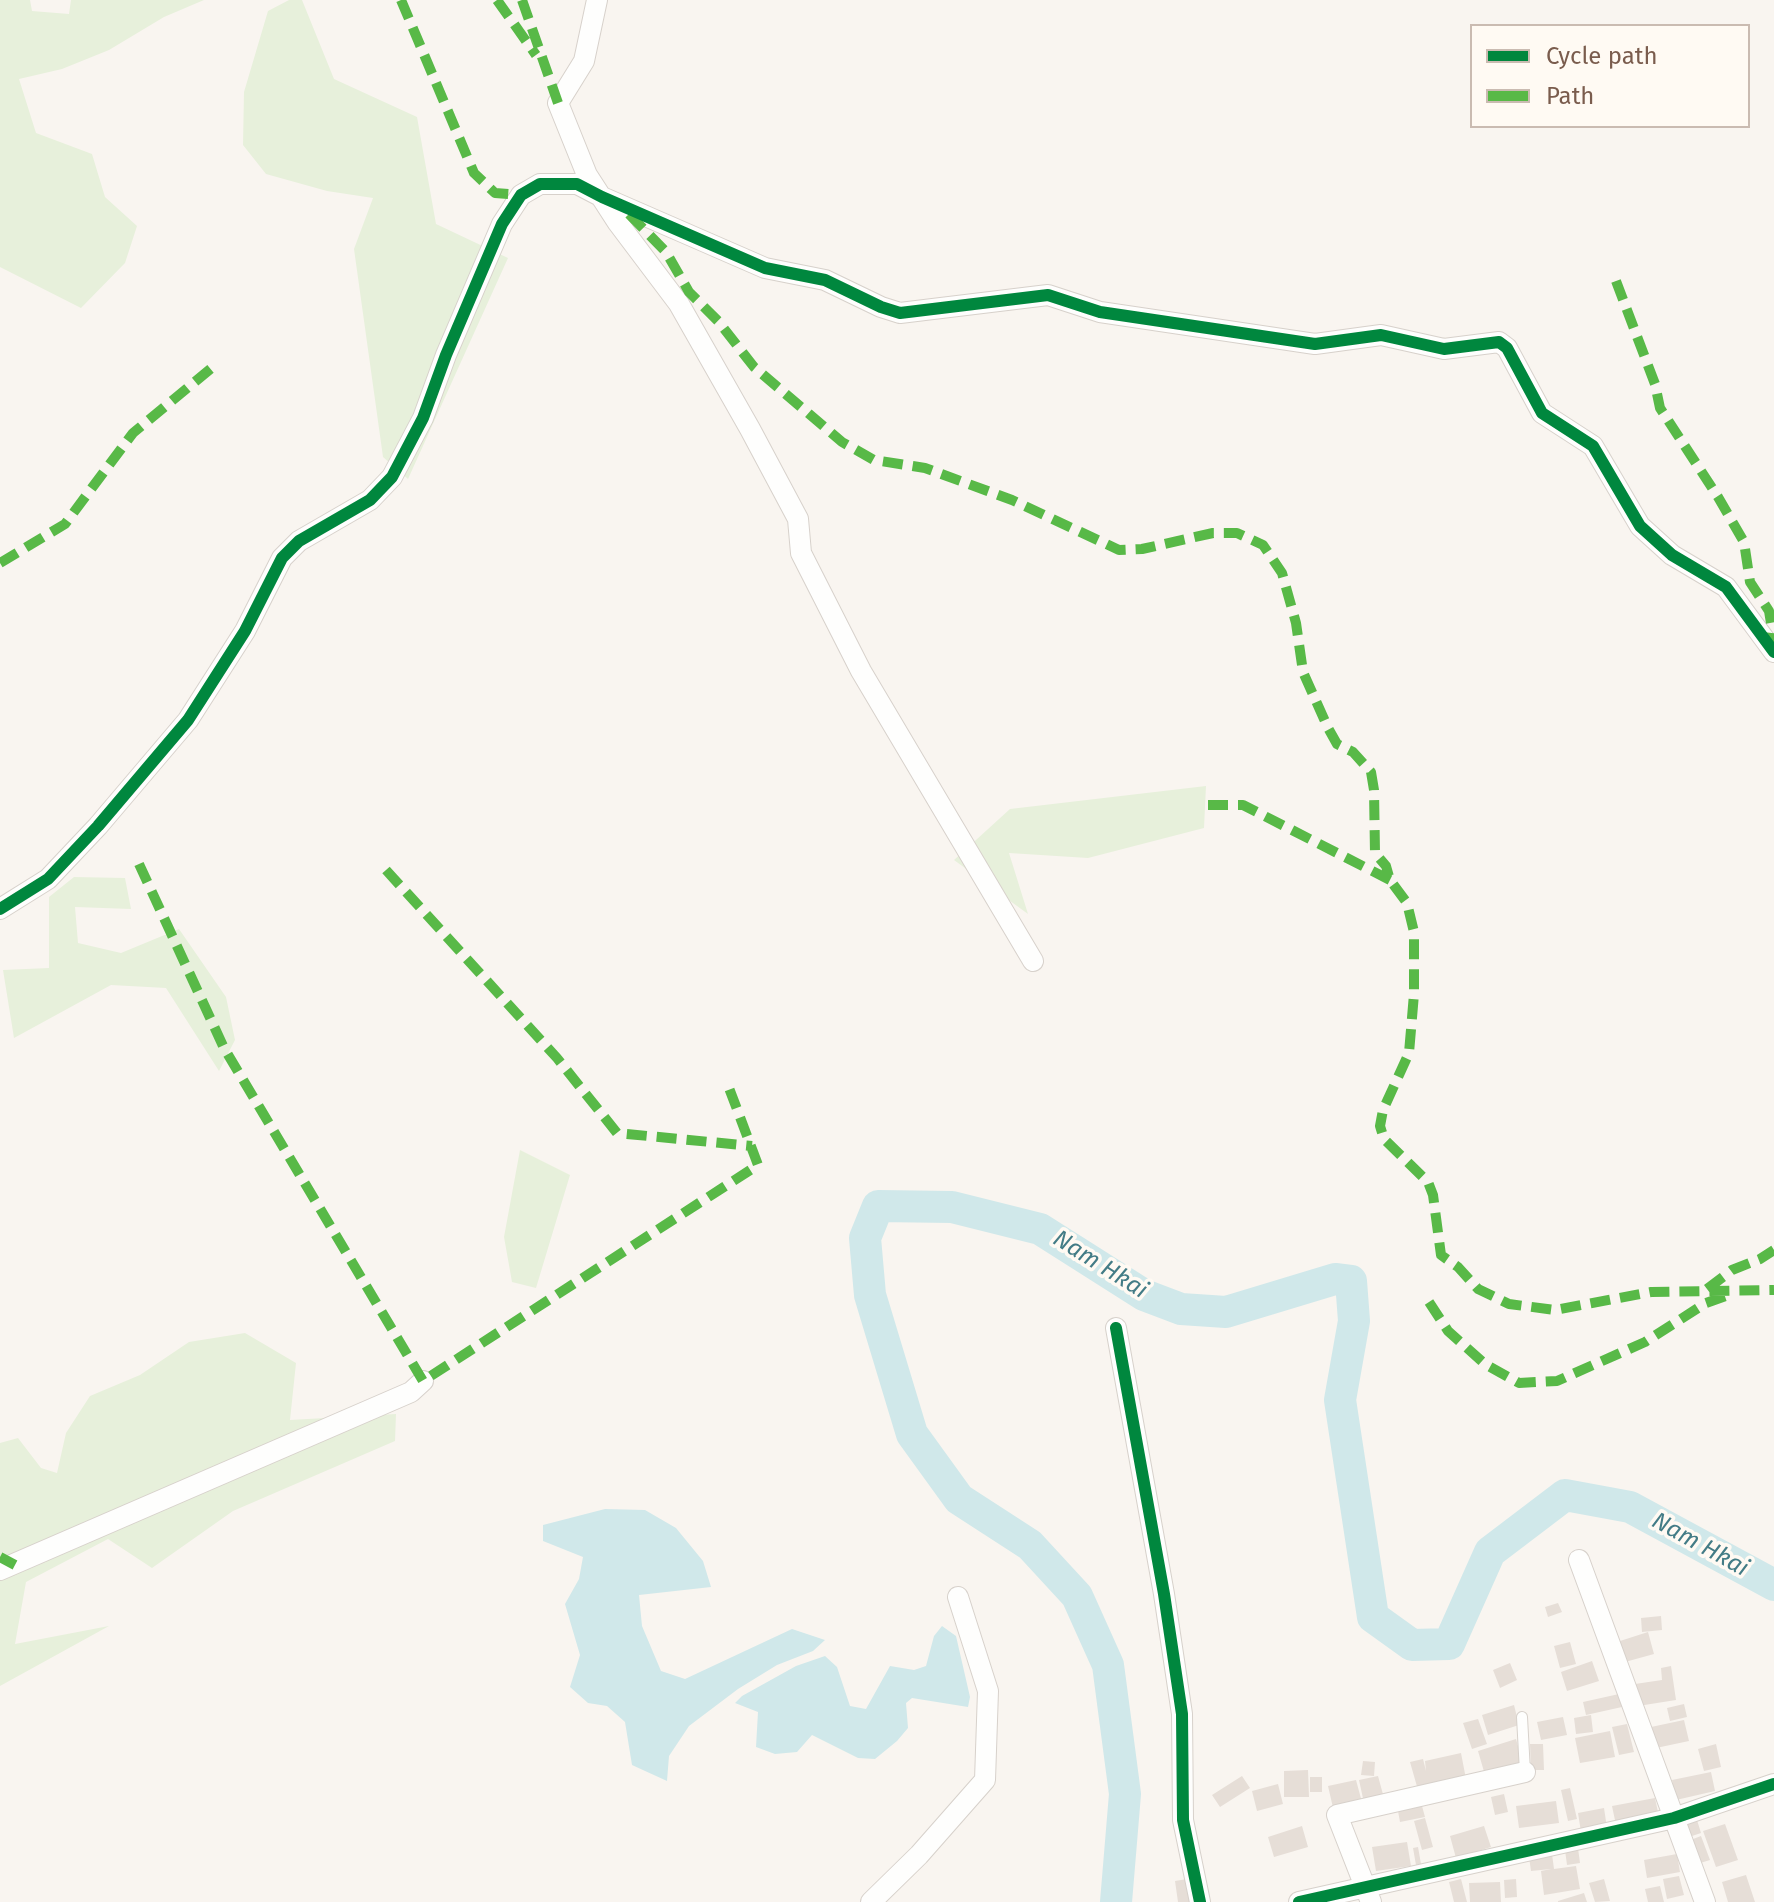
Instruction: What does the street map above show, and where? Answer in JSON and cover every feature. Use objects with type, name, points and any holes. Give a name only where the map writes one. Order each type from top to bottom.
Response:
[{"type":"street","points":[[597,0],[584,61],[558,103],[587,175],[618,223],[679,304],[735,401],[798,519],[801,553],[861,671],[1033,961]]},
{"type":"street","points":[[0,909],[48,879],[98,826],[188,720],[245,631],[282,558],[299,541],[370,500],[392,477],[423,418],[446,355],[502,224],[521,195],[540,184],[577,184],[765,268],[825,280],[900,313],[1048,295],[1100,312],[1315,344],[1381,335],[1444,349],[1499,342],[1507,348],[1542,413],[1593,446],[1640,526],[1672,555],[1726,587],[1774,652]]},
{"type":"street","points":[[1116,1328],[1164,1594],[1182,1714],[1183,1820],[1200,1902]]},
{"type":"street","points":[[0,1570],[411,1392],[423,1381]]},
{"type":"street","points":[[1579,1560],[1705,1902]]},
{"type":"street","points":[[871,1902],[919,1855],[985,1780],[988,1691],[958,1597]]},
{"type":"street","points":[[1368,1894],[1337,1815],[1525,1772]]},
{"type":"street","points":[[1299,1902],[1368,1894],[1674,1818],[1774,1784]]},
{"type":"lane","points":[[1522,1717],[1525,1772]]},
{"type":"green space","points":[[0,0],[30,0],[32,11],[69,14],[71,0],[204,0],[164,17],[109,50],[62,69],[19,79],[36,133],[92,154],[105,197],[137,226],[125,263],[81,308],[0,267]]},
{"type":"green space","points":[[289,0],[302,0],[334,79],[417,117],[436,224],[508,258],[408,479],[383,457],[354,249],[373,198],[327,191],[266,174],[243,145],[244,92],[268,11]]},
{"type":"green space","points":[[1206,786],[1204,828],[1088,858],[1009,853],[1028,914],[954,860],[1010,809]]},
{"type":"green space","points":[[74,877],[125,878],[131,909],[75,907],[78,943],[121,953],[179,929],[226,997],[235,1040],[219,1071],[166,988],[111,985],[14,1038],[3,970],[49,968],[49,897]]},
{"type":"green space","points":[[520,1150],[570,1175],[536,1288],[512,1282],[504,1237]]},
{"type":"green space","points":[[245,1333],[296,1363],[290,1420],[396,1414],[395,1441],[233,1511],[152,1568],[108,1539],[26,1582],[15,1644],[109,1626],[0,1686],[0,1443],[18,1438],[41,1468],[57,1473],[66,1433],[90,1396],[140,1375],[189,1342]]},
{"type":"water","points":[[605,1509],[645,1510],[676,1528],[703,1561],[711,1587],[639,1595],[642,1626],[661,1671],[685,1679],[792,1629],[825,1640],[813,1651],[777,1665],[738,1689],[689,1726],[669,1756],[667,1781],[632,1765],[625,1722],[607,1706],[588,1703],[570,1687],[580,1655],[565,1604],[579,1579],[583,1557],[543,1541],[543,1525]]},
{"type":"water","points":[[942,1626],[956,1636],[970,1697],[968,1707],[912,1698],[906,1703],[908,1728],[875,1759],[858,1758],[812,1735],[797,1752],[775,1754],[756,1747],[758,1712],[735,1703],[742,1696],[796,1666],[825,1656],[837,1667],[850,1706],[866,1709],[890,1666],[914,1670],[926,1666],[934,1636]]},
{"type":"building","points":[[1558,1603],[1562,1612],[1548,1617],[1545,1607]]},
{"type":"building","points":[[1661,1616],[1662,1630],[1642,1632],[1641,1618]]},
{"type":"building","points":[[1648,1632],[1654,1654],[1625,1662],[1620,1641]]},
{"type":"building","points":[[1570,1642],[1576,1664],[1560,1668],[1554,1646]]},
{"type":"building","points":[[1592,1661],[1599,1681],[1567,1691],[1561,1672]]},
{"type":"building","points":[[1510,1663],[1517,1680],[1500,1688],[1493,1670]]},
{"type":"building","points":[[1671,1666],[1676,1700],[1638,1706],[1635,1684],[1662,1680],[1661,1668]]},
{"type":"building","points":[[1619,1694],[1622,1707],[1586,1715],[1583,1702]]},
{"type":"building","points":[[1684,1704],[1687,1717],[1670,1721],[1667,1708]]},
{"type":"building","points":[[1514,1705],[1519,1725],[1488,1735],[1482,1715]]},
{"type":"building","points":[[1591,1715],[1593,1732],[1576,1734],[1574,1718]]},
{"type":"building","points":[[1563,1717],[1567,1735],[1541,1740],[1537,1722]]},
{"type":"building","points":[[1478,1719],[1487,1744],[1472,1749],[1463,1723]]},
{"type":"building","points":[[1684,1720],[1689,1741],[1656,1748],[1651,1727]]},
{"type":"building","points":[[1627,1724],[1634,1752],[1619,1755],[1612,1727]]},
{"type":"building","points":[[1610,1731],[1615,1757],[1580,1763],[1575,1738]]},
{"type":"building","points":[[1516,1739],[1523,1764],[1485,1775],[1478,1751]]},
{"type":"building","points":[[1530,1744],[1543,1744],[1544,1770],[1531,1770]]},
{"type":"building","points":[[1716,1744],[1721,1767],[1704,1771],[1698,1749]]},
{"type":"building","points":[[1461,1753],[1466,1779],[1418,1790],[1410,1762],[1423,1759],[1426,1771],[1425,1761]]},
{"type":"building","points":[[1363,1761],[1375,1762],[1374,1776],[1361,1775]]},
{"type":"building","points":[[1308,1770],[1309,1797],[1284,1797],[1284,1771]]},
{"type":"building","points":[[1711,1772],[1715,1791],[1676,1800],[1672,1780]]},
{"type":"building","points":[[1242,1776],[1250,1788],[1220,1807],[1212,1795]]},
{"type":"building","points":[[1378,1776],[1384,1798],[1364,1803],[1359,1780]]},
{"type":"building","points":[[1310,1777],[1322,1777],[1322,1792],[1310,1792]]},
{"type":"building","points":[[1356,1780],[1363,1806],[1334,1812],[1328,1786]]},
{"type":"building","points":[[1278,1784],[1283,1804],[1257,1811],[1252,1791]]},
{"type":"building","points":[[1570,1788],[1577,1819],[1568,1821],[1561,1790]]},
{"type":"building","points":[[1504,1794],[1508,1812],[1495,1815],[1491,1797]]},
{"type":"building","points":[[1655,1798],[1659,1817],[1616,1825],[1612,1806]]},
{"type":"building","points":[[1556,1801],[1559,1823],[1519,1828],[1516,1806]]},
{"type":"building","points":[[1422,1806],[1425,1817],[1400,1822],[1398,1811]]},
{"type":"building","points":[[1604,1808],[1607,1828],[1581,1832],[1578,1813]]},
{"type":"building","points":[[1425,1818],[1433,1847],[1422,1850],[1414,1821]]},
{"type":"building","points":[[1697,1820],[1701,1833],[1686,1838],[1681,1825]]},
{"type":"building","points":[[1725,1824],[1738,1860],[1716,1867],[1703,1831]]},
{"type":"building","points":[[1302,1826],[1308,1847],[1274,1857],[1268,1837]]},
{"type":"building","points":[[1484,1826],[1491,1847],[1456,1858],[1450,1836]]},
{"type":"building","points":[[1701,1836],[1710,1860],[1697,1864],[1688,1841]]},
{"type":"building","points":[[1407,1842],[1411,1866],[1376,1871],[1372,1847]]},
{"type":"building","points":[[1418,1847],[1421,1864],[1416,1865],[1413,1848]]},
{"type":"building","points":[[1578,1848],[1580,1863],[1567,1865],[1565,1850]]},
{"type":"building","points":[[1552,1854],[1554,1869],[1576,1866],[1580,1889],[1544,1895],[1541,1871],[1551,1869],[1531,1871],[1529,1857]]},
{"type":"building","points":[[1677,1854],[1680,1872],[1647,1878],[1644,1860]]},
{"type":"building","points":[[1746,1875],[1755,1902],[1728,1902],[1722,1882]]},
{"type":"building","points":[[1679,1876],[1684,1895],[1667,1899],[1663,1879]]},
{"type":"building","points":[[1193,1878],[1197,1902],[1178,1902],[1175,1881]]},
{"type":"building","points":[[1461,1879],[1467,1902],[1454,1902],[1449,1882]]},
{"type":"building","points":[[1516,1879],[1517,1897],[1505,1898],[1504,1880]]},
{"type":"building","points":[[1604,1879],[1610,1901],[1595,1902],[1589,1883]]},
{"type":"building","points":[[1500,1882],[1501,1902],[1470,1902],[1469,1883]]},
{"type":"building","points":[[1660,1886],[1664,1902],[1648,1902],[1645,1889]]},
{"type":"building","points":[[1584,1893],[1587,1902],[1558,1902],[1558,1901]]},
{"type":"waterway","name":"Nam Hkai","points":[[1116,1902],[1125,1794],[1108,1665],[1077,1596],[1030,1545],[959,1499],[912,1434],[870,1295],[865,1238],[878,1206],[952,1207],[1040,1229],[1144,1295],[1181,1309],[1226,1312],[1335,1279],[1351,1281],[1354,1321],[1340,1400],[1373,1617],[1412,1645],[1449,1644],[1490,1552],[1565,1495],[1630,1507],[1774,1585]]},
{"type":"marked path","points":[[401,0],[474,173],[495,193],[521,195]]},
{"type":"marked path","points":[[497,0],[536,55]]},
{"type":"marked path","points":[[522,0],[558,103]]},
{"type":"marked path","points":[[629,214],[666,252],[689,292],[718,321],[754,367],[842,442],[874,460],[925,468],[1012,500],[1119,550],[1142,549],[1213,533],[1237,533],[1263,545],[1282,573],[1296,623],[1303,672],[1328,728],[1337,744],[1353,752],[1371,772],[1375,853],[1407,903],[1414,932],[1414,994],[1409,1053],[1383,1110],[1380,1126],[1384,1139],[1428,1182],[1433,1195],[1441,1255],[1458,1267],[1478,1289],[1509,1304],[1555,1310],[1651,1292],[1774,1290]]},
{"type":"marked path","points":[[1616,281],[1655,384],[1660,408],[1744,542],[1750,582],[1769,611],[1769,645]]},
{"type":"marked path","points":[[0,563],[65,524],[133,433],[214,366]]},
{"type":"marked path","points":[[1208,805],[1243,805],[1390,880]]},
{"type":"marked path","points":[[139,864],[224,1048],[423,1381],[758,1165],[726,1080]]},
{"type":"marked path","points":[[386,870],[557,1058],[617,1133],[752,1146]]},
{"type":"marked path","points":[[1707,1289],[1732,1270],[1774,1250]]},
{"type":"marked path","points":[[1429,1302],[1448,1331],[1485,1364],[1519,1383],[1557,1381],[1645,1342],[1706,1303],[1734,1293]]},
{"type":"marked path","points":[[0,1557],[15,1565]]},
{"type":"cycle path","points":[[0,909],[48,879],[98,826],[188,720],[245,631],[282,558],[299,541],[370,500],[392,477],[423,418],[446,355],[502,224],[521,195],[540,184],[577,184],[765,268],[825,280],[900,313],[1048,295],[1100,312],[1315,344],[1381,335],[1444,349],[1499,342],[1507,348],[1542,413],[1593,446],[1640,526],[1672,555],[1726,587],[1774,652]]},
{"type":"cycle path","points":[[1116,1328],[1164,1594],[1182,1714],[1183,1820],[1200,1902]]},
{"type":"cycle path","points":[[1299,1902],[1674,1818],[1774,1784]]}]
